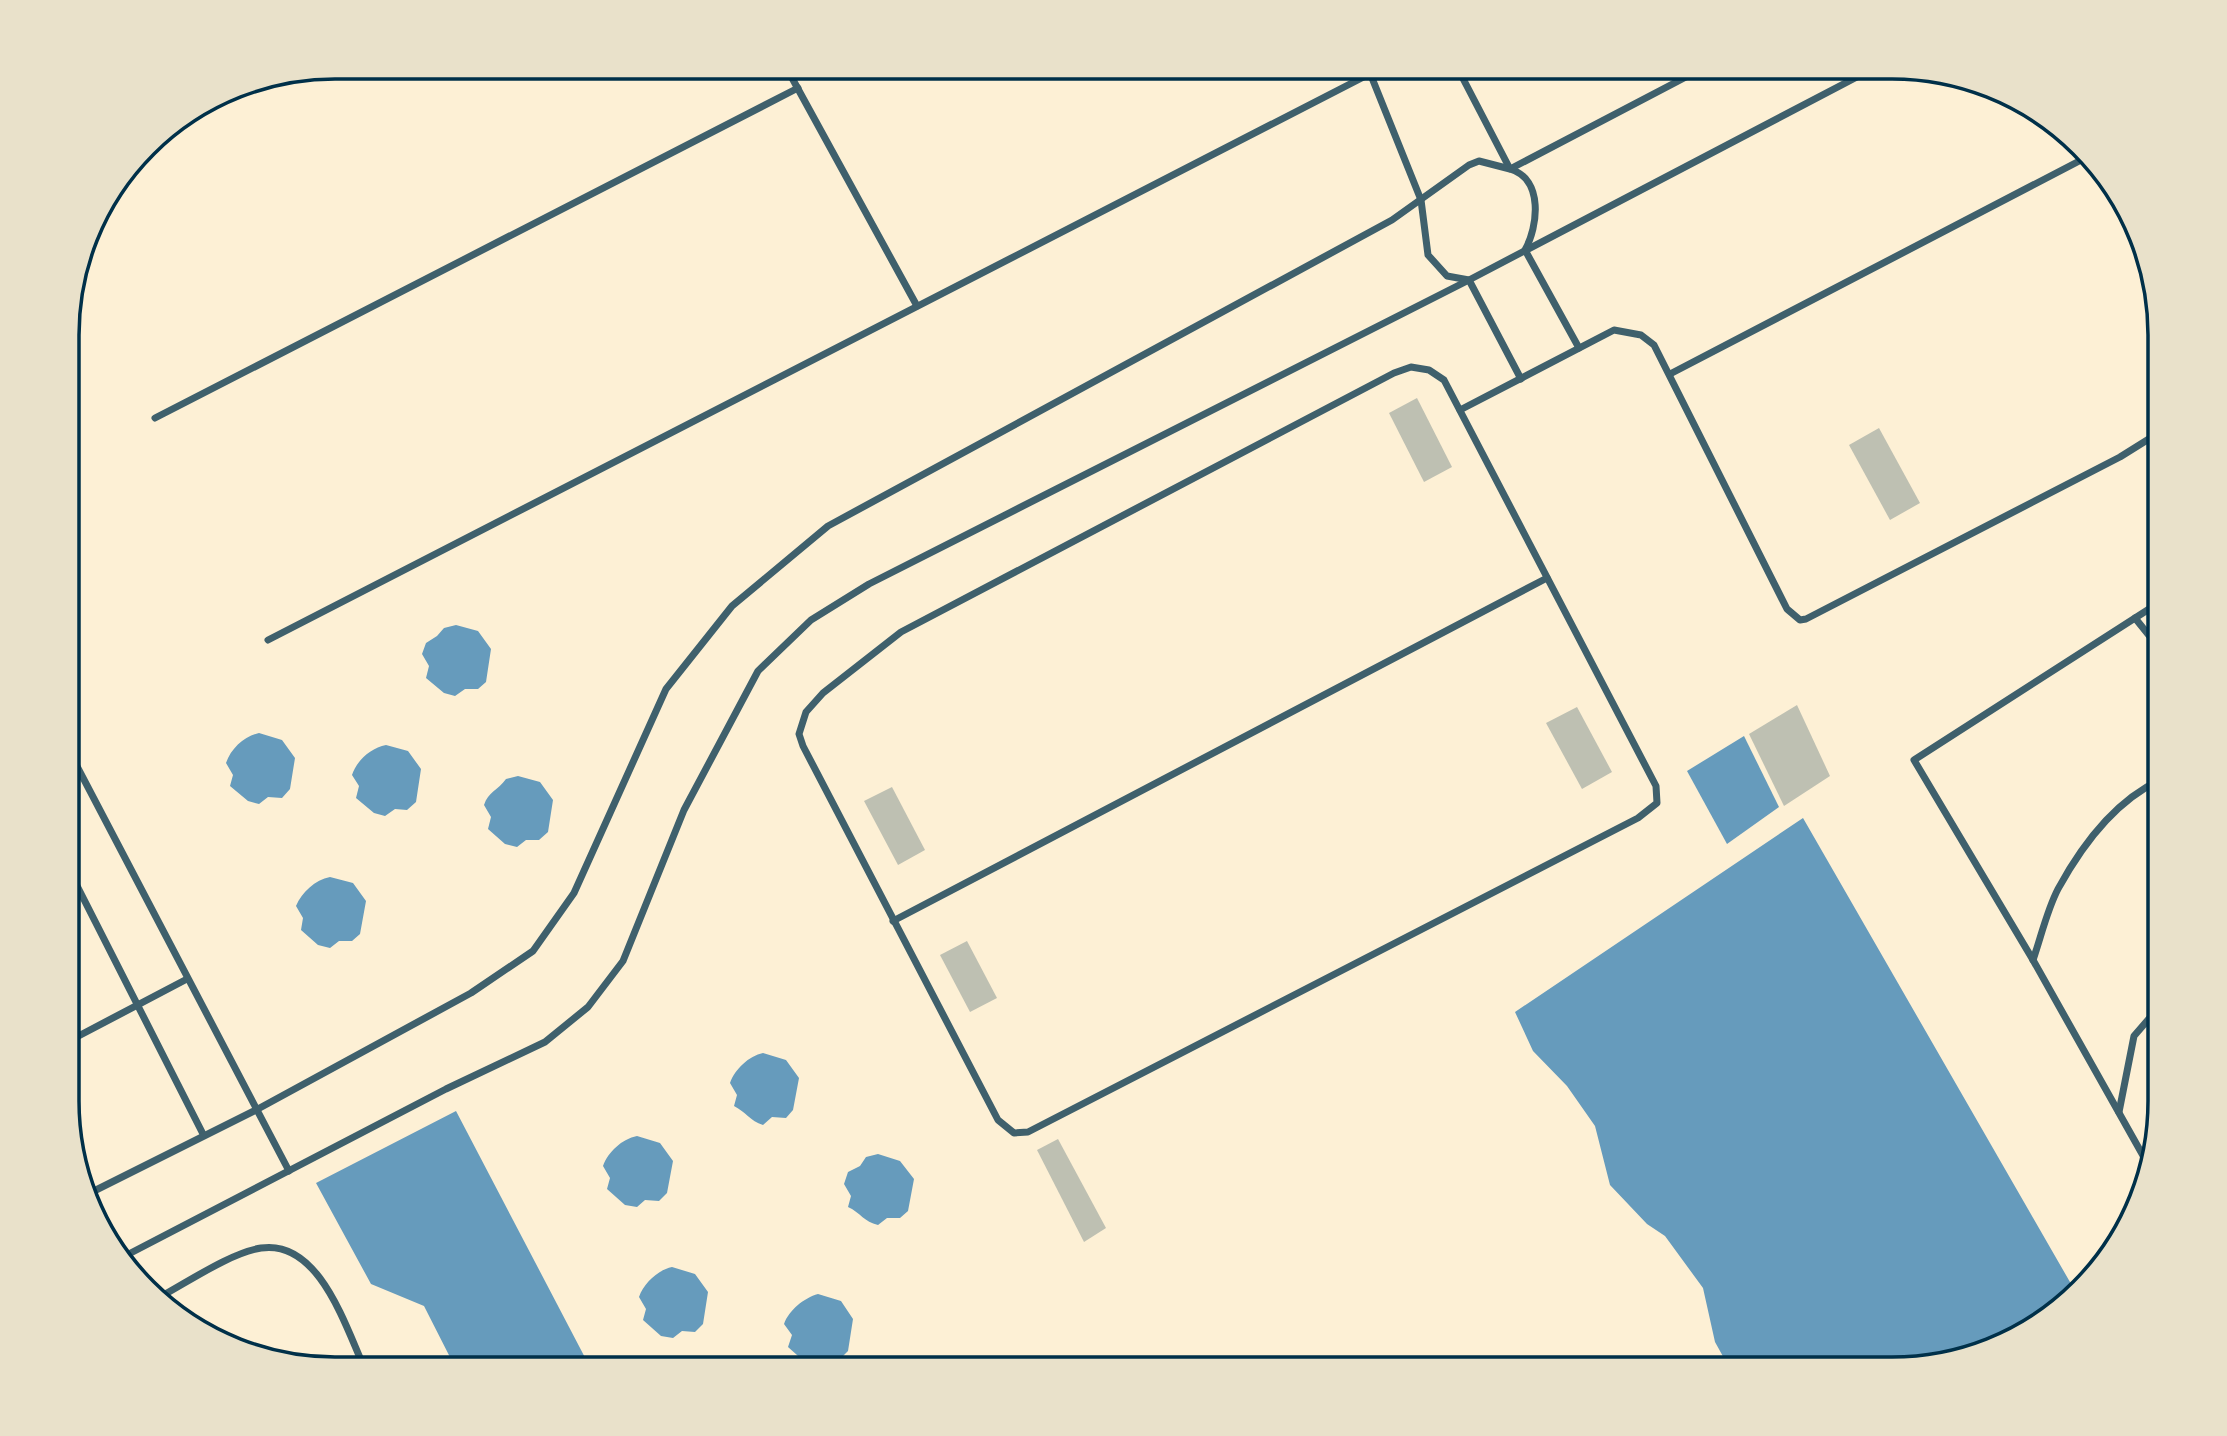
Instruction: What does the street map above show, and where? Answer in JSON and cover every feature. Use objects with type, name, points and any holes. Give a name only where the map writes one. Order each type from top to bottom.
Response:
[{"type":"street","points":[[793,79],[917,306]]},
{"type":"street","points":[[268,640],[1358,79]]},
{"type":"street","points":[[1372,79],[1421,200],[1425,245],[1433,264],[1447,276],[1469,280]]},
{"type":"street","points":[[1464,79],[1510,169]]},
{"type":"street","points":[[1510,169],[1680,79]]},
{"type":"street","points":[[129,1254],[446,1089],[545,1042],[588,1007],[623,961],[684,810],[758,671],[811,620],[869,584],[1469,280],[1851,79]]},
{"type":"street","points":[[155,418],[798,88]]},
{"type":"street","points":[[95,1191],[203,1134],[256,1110],[471,993],[533,951],[574,893],[666,689],[732,606],[828,526],[1392,220],[1444,180],[1479,161],[1510,169],[1522,177],[1535,201],[1535,227],[1525,250]]},
{"type":"street","points":[[1670,374],[2080,161]]},
{"type":"street","points":[[1525,250],[1579,348]]},
{"type":"street","points":[[1469,280],[1521,379]]},
{"type":"street","points":[[1460,410],[1614,330],[1641,335],[1654,345],[1787,609],[1800,620],[1807,619],[2072,482],[2148,439]]},
{"type":"street","points":[[1411,367],[1437,374],[1444,380],[1547,578],[1656,786],[1657,803],[1638,818],[1021,1133],[1006,1128],[998,1120],[803,746],[799,733],[801,722],[823,693],[901,632],[1394,373],[1411,367]]},
{"type":"street","points":[[894,921],[1547,578]]},
{"type":"street","points":[[2142,1154],[2033,960],[1914,760],[2148,610]]},
{"type":"street","points":[[2135,618],[2148,634]]},
{"type":"street","points":[[79,772],[289,1171]]},
{"type":"street","points":[[2033,960],[2057,890],[2094,834],[2120,806],[2148,788]]},
{"type":"street","points":[[79,891],[135,1007],[203,1134]]},
{"type":"street","points":[[79,1036],[187,979]]},
{"type":"street","points":[[2119,1112],[2134,1036],[2148,1020]]},
{"type":"street","points":[[166,1294],[233,1259],[261,1248],[280,1249],[313,1266],[358,1357]]},
{"type":"water","points":[[456,625],[478,631],[491,649],[486,682],[478,689],[465,689],[455,696],[444,693],[426,678],[429,666],[422,654],[426,643],[444,628]]},
{"type":"water","points":[[259,733],[282,740],[295,758],[290,789],[282,798],[268,797],[259,804],[248,801],[230,786],[233,775],[226,763],[239,744]]},
{"type":"water","points":[[1744,736],[1779,807],[1727,844],[1687,771]]},
{"type":"water","points":[[386,745],[408,751],[421,769],[416,802],[407,810],[395,809],[385,816],[374,813],[356,798],[359,786],[352,775],[365,756]]},
{"type":"water","points":[[518,776],[540,782],[553,800],[548,832],[539,840],[526,840],[517,847],[505,844],[488,829],[491,817],[484,805],[488,797],[506,779]]},
{"type":"water","points":[[1803,818],[2071,1284],[2020,1323],[1959,1349],[1909,1357],[1723,1357],[1715,1342],[1703,1288],[1665,1236],[1647,1224],[1610,1185],[1595,1126],[1567,1086],[1533,1051],[1515,1012]]},
{"type":"water","points":[[330,877],[353,883],[366,901],[360,934],[352,941],[339,941],[330,948],[318,945],[301,930],[303,918],[296,906],[310,887]]},
{"type":"water","points":[[763,1053],[786,1060],[799,1078],[793,1110],[786,1118],[772,1117],[763,1125],[734,1106],[737,1095],[730,1083],[743,1064]]},
{"type":"water","points":[[456,1111],[585,1357],[450,1357],[424,1306],[371,1284],[316,1183]]},
{"type":"water","points":[[637,1136],[660,1143],[673,1161],[667,1193],[659,1201],[645,1200],[637,1207],[625,1205],[607,1189],[610,1178],[603,1166],[616,1147]]},
{"type":"water","points":[[878,1154],[900,1161],[914,1179],[908,1211],[900,1218],[887,1218],[878,1225],[848,1207],[851,1196],[844,1184],[848,1172],[860,1166],[866,1157]]},
{"type":"water","points":[[672,1267],[695,1274],[708,1292],[703,1324],[695,1332],[682,1331],[673,1338],[661,1336],[643,1320],[646,1309],[639,1297],[652,1278]]},
{"type":"water","points":[[818,1294],[841,1301],[853,1319],[848,1351],[842,1357],[799,1357],[788,1347],[792,1335],[784,1324],[789,1314],[807,1298]]},
{"type":"building","points":[[1417,398],[1452,467],[1424,482],[1389,413]]},
{"type":"building","points":[[1879,428],[1920,503],[1890,520],[1849,445]]},
{"type":"building","points":[[1797,705],[1830,776],[1784,806],[1749,734]]},
{"type":"building","points":[[1577,707],[1612,772],[1582,789],[1546,723]]},
{"type":"building","points":[[892,787],[925,850],[898,865],[864,801]]},
{"type":"building","points":[[967,941],[997,998],[970,1012],[940,955]]},
{"type":"building","points":[[1058,1139],[1106,1228],[1084,1242],[1037,1150]]}]
